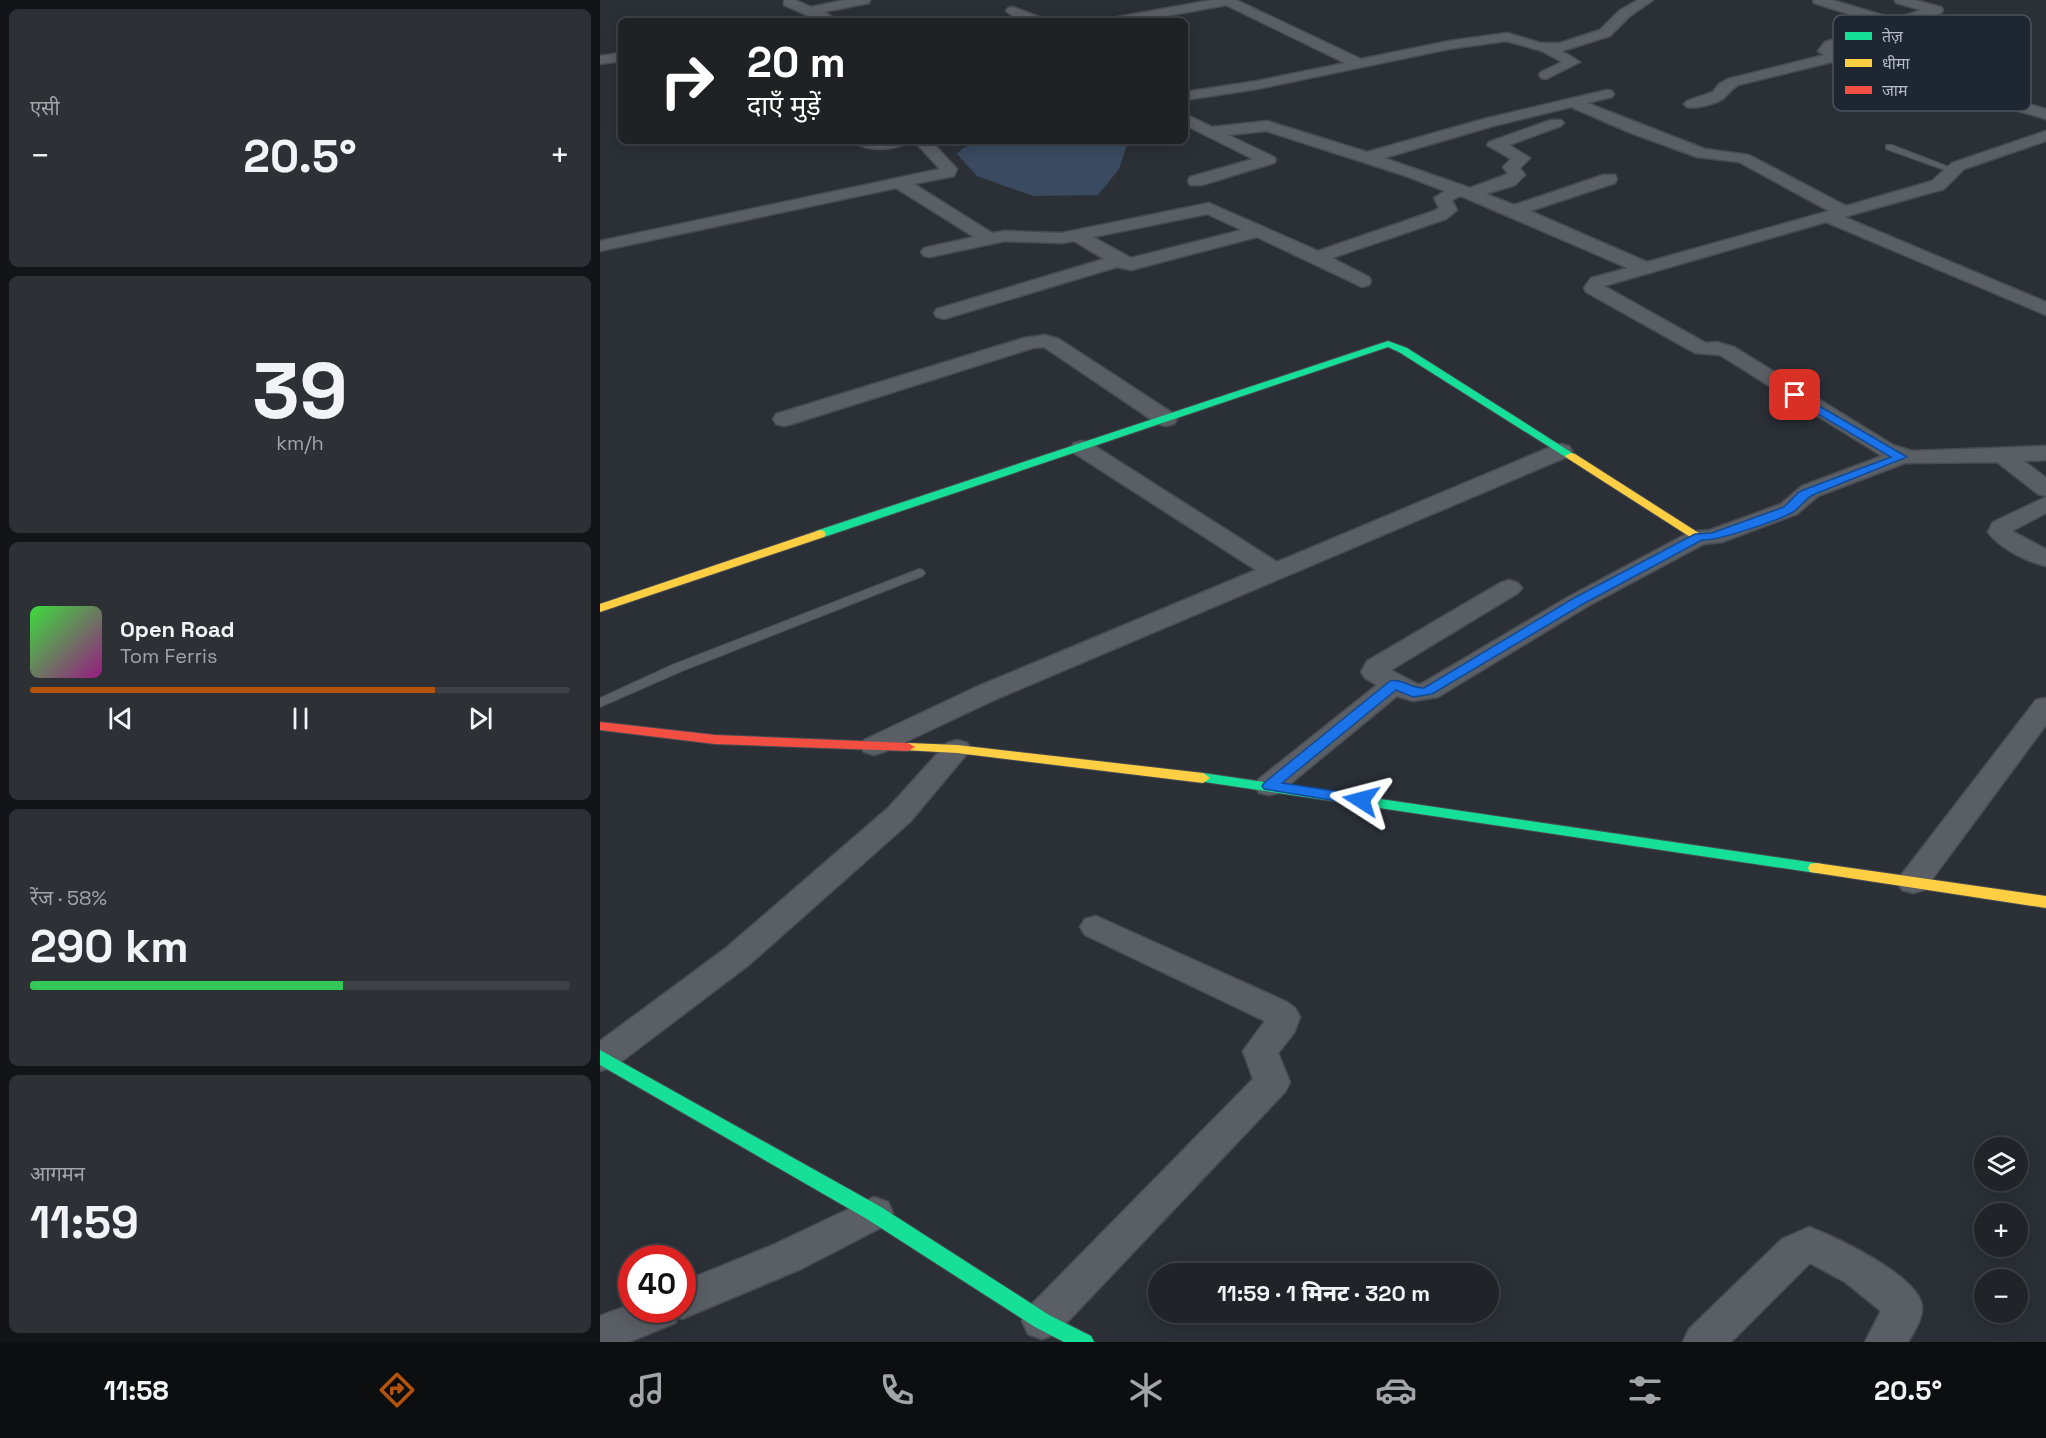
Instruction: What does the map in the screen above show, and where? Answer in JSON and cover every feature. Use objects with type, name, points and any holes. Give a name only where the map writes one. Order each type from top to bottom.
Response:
[{"type":"street","points":[[810,11],[864,0]]},
{"type":"street","points":[[1547,48],[1585,41],[1605,33],[1625,13],[1647,0]]},
{"type":"street","points":[[1819,0],[1867,15]]},
{"type":"street","points":[[1901,0],[1936,10],[1922,15]]},
{"type":"street","points":[[1134,18],[1226,1],[1313,40],[1359,64]]},
{"type":"street","points":[[789,2],[826,18]]},
{"type":"street","points":[[1012,11],[1027,18]]},
{"type":"street","points":[[1188,96],[1257,85],[1449,45],[1507,37],[1547,48],[1573,63],[1546,75]]},
{"type":"street","points":[[1833,46],[1826,48],[1825,51],[1833,54]]},
{"type":"street","points":[[600,60],[618,57]]},
{"type":"street","points":[[1692,104],[1718,95],[1733,81],[1833,57]]},
{"type":"street","points":[[1365,158],[1489,122],[1607,94]]},
{"type":"street","points":[[1574,103],[1637,130],[1703,154],[1743,158],[1834,213],[2046,309]]},
{"type":"street","points":[[2031,110],[2046,114]]},
{"type":"street","points":[[1188,121],[1268,160],[1196,181]]},
{"type":"street","points":[[1317,257],[1440,215],[1448,210],[1443,198],[1516,178],[1518,174],[1511,167],[1522,158],[1495,145],[1556,123]]},
{"type":"street","points":[[1209,132],[1267,126],[1466,192],[1645,268]]},
{"type":"street","points":[[1901,457],[1838,423],[1727,351],[1717,348],[1702,349],[1593,288],[1598,282],[1938,185],[1944,182],[1953,170],[1967,163],[2046,136]]},
{"type":"street","points":[[600,246],[941,174],[950,169],[925,144]]},
{"type":"street","points":[[1514,211],[1609,178]]},
{"type":"street","points":[[900,183],[987,238]]},
{"type":"street","points":[[930,252],[987,238],[1014,235],[1051,239],[1079,236],[1209,208],[1317,257],[1362,281]]},
{"type":"street","points":[[1079,236],[1118,261],[1127,264],[1258,231]]},
{"type":"street","points":[[944,313],[1118,261]]},
{"type":"street","points":[[784,419],[1031,342],[1045,340],[1166,419]]},
{"type":"street","points":[[600,608],[1388,344],[1402,350],[1699,537]]},
{"type":"street","points":[[1082,448],[1273,570]]},
{"type":"street","points":[[874,746],[984,694],[1273,570],[1561,451]]},
{"type":"street","points":[[1509,588],[1377,667],[1375,672],[1413,693],[1428,692],[1579,601],[1699,537],[1713,537],[1789,509],[1810,491],[1901,457],[2046,453]]},
{"type":"street","points":[[2001,454],[2046,489]]},
{"type":"street","points":[[2046,504],[2001,527],[2000,531],[2005,537],[2046,559]]},
{"type":"street","points":[[1269,786],[1395,684]]},
{"type":"street","points":[[1913,882],[2046,706]]},
{"type":"street","points":[[600,726],[639,734],[724,740],[957,749],[1269,786],[2046,902]]},
{"type":"street","points":[[957,749],[890,823],[738,956],[601,1057],[874,1213],[1041,1321],[1084,1342]]},
{"type":"street","points":[[1041,1321],[1272,1082],[1270,1072],[1262,1062],[1260,1051],[1282,1024],[1283,1017],[1275,1011],[1096,927]]},
{"type":"street","points":[[696,1294],[787,1257],[874,1213]]},
{"type":"street","points":[[1704,1342],[1796,1251],[1809,1244],[1833,1255],[1892,1292],[1902,1306],[1900,1319],[1886,1342]]},
{"type":"street","points":[[600,1335],[629,1323]]},
{"type":"lane","points":[[1888,147],[1953,170]]},
{"type":"lane","points":[[600,703],[677,668],[919,573]]},
{"type":"water","points":[[975,144],[1127,144],[1119,169],[1098,195],[1033,196],[977,176],[957,154],[963,148]]},
{"type":"traffic: fast","points":[[820,534],[1388,344],[1403,350],[1571,456]]},
{"type":"traffic: fast","points":[[1203,778],[1816,868]]},
{"type":"traffic: fast","points":[[600,1057],[874,1213],[1042,1321],[1084,1342]]},
{"type":"traffic: slow","points":[[1571,456],[1699,537]]},
{"type":"traffic: slow","points":[[600,608],[820,534]]},
{"type":"traffic: slow","points":[[908,747],[957,749],[1203,778]]},
{"type":"traffic: slow","points":[[1816,868],[2046,902]]},
{"type":"traffic: jam","points":[[600,726],[715,740],[908,747]]},
{"type":"route","points":[[1361,800],[1269,786],[1395,684],[1413,693],[1428,692],[1579,601],[1699,537],[1713,537],[1789,509],[1810,491],[1901,457],[1885,450],[1795,395]]}]
